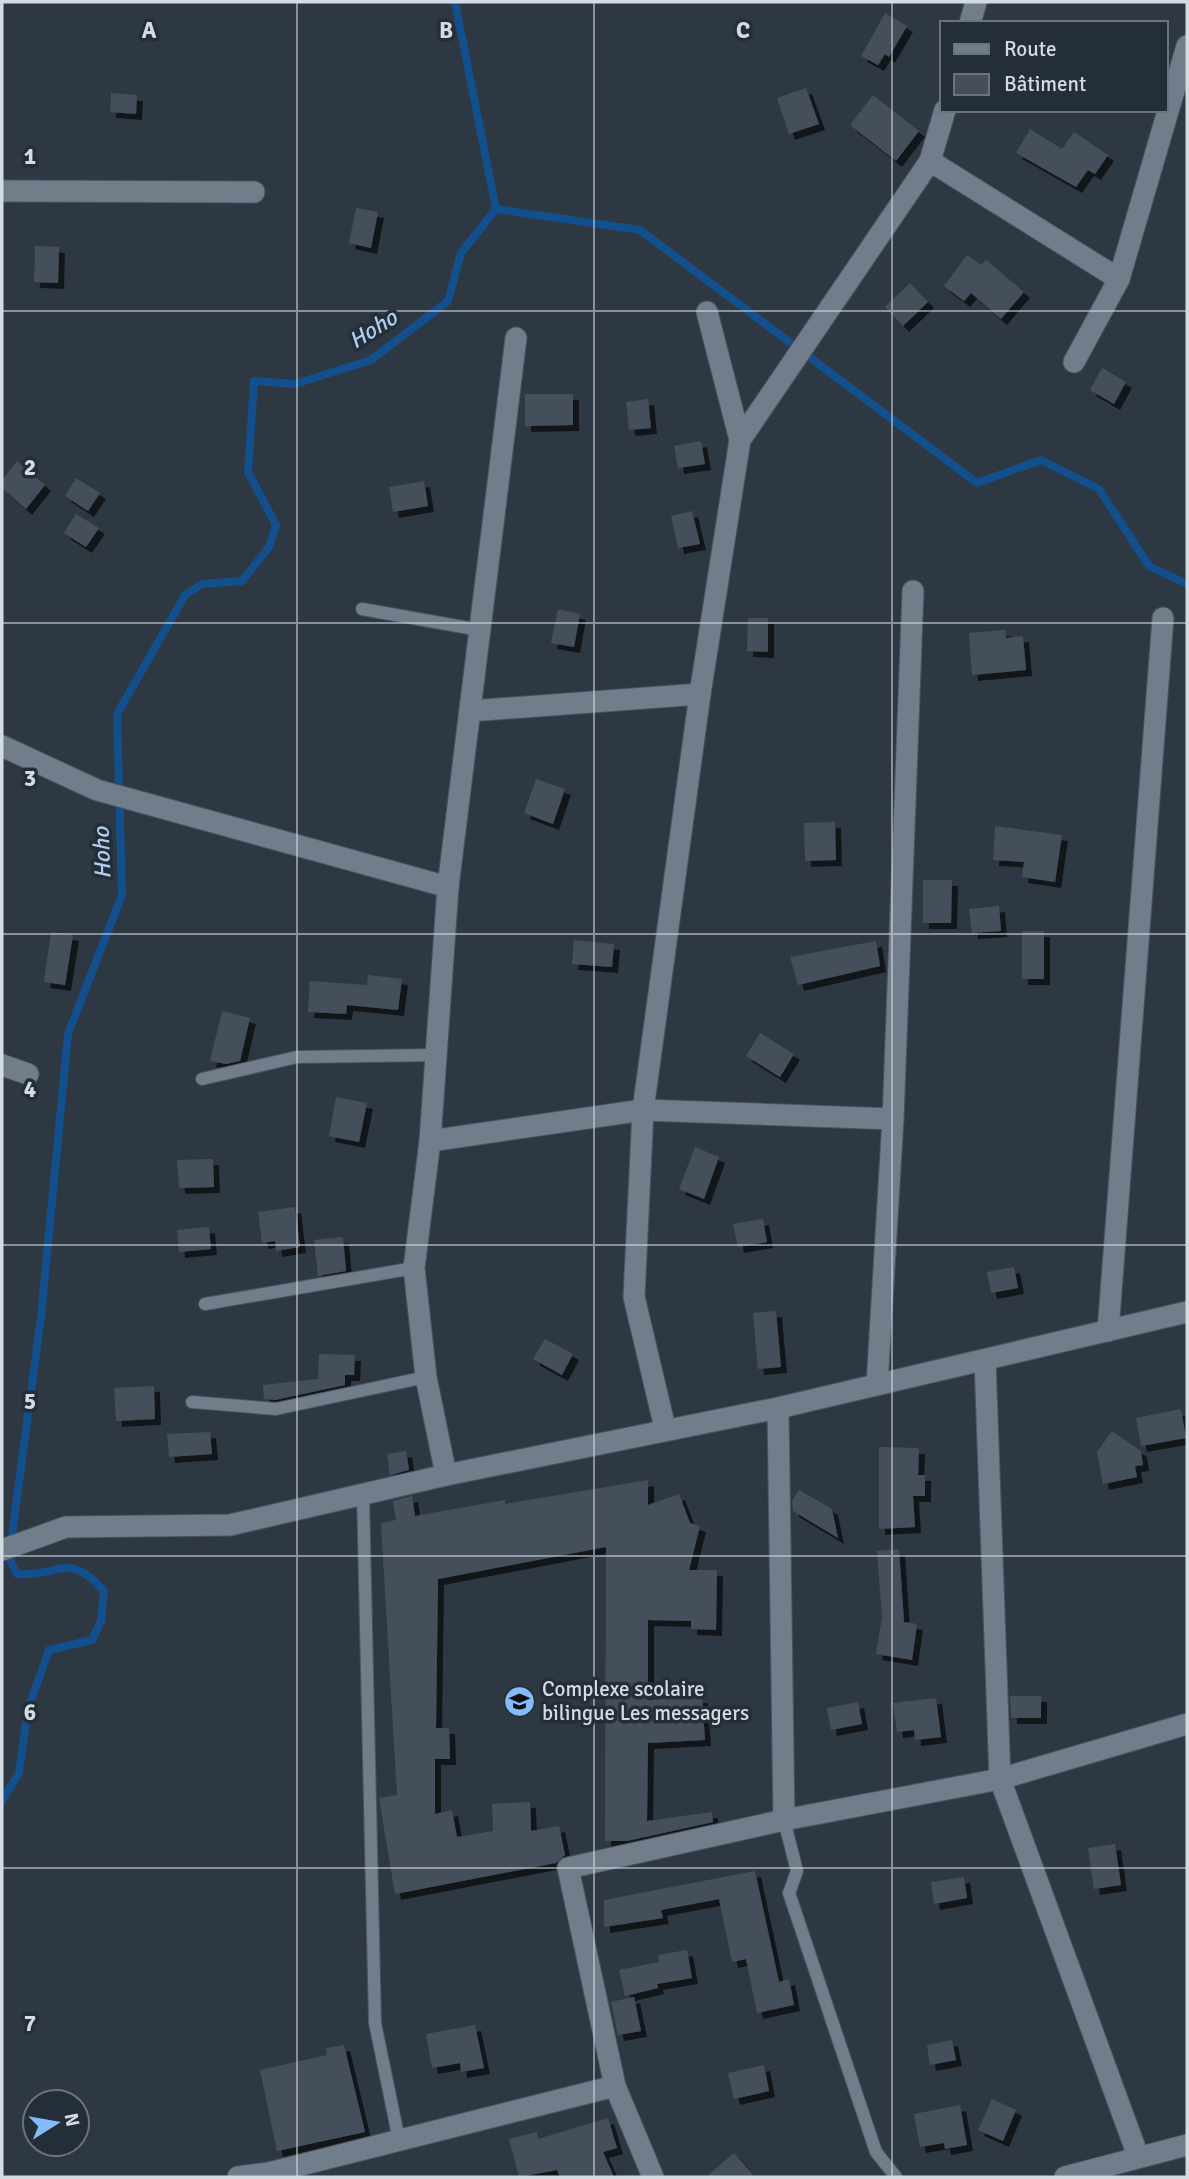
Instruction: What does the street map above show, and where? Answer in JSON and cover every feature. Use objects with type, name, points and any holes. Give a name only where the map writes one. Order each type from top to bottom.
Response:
[{"type":"street","points":[[971,21],[976,2]]},
{"type":"street","points":[[1168,111],[1187,46]]},
{"type":"street","points":[[740,440],[930,161],[944,112]]},
{"type":"street","points":[[1074,362],[1119,279],[1168,112]]},
{"type":"street","points":[[930,161],[1119,279]]},
{"type":"street","points":[[2,191],[254,192]]},
{"type":"street","points":[[665,1429],[635,1297],[643,1110],[701,694],[740,440],[707,312]]},
{"type":"street","points":[[446,1475],[426,1377],[414,1268],[430,1141],[448,887],[516,338]]},
{"type":"street","points":[[877,1385],[893,1119],[913,591]]},
{"type":"street","points":[[1108,1331],[1163,618]]},
{"type":"street","points":[[470,711],[701,694]]},
{"type":"street","points":[[2,746],[97,790],[448,887]]},
{"type":"street","points":[[2,1065],[28,1074]]},
{"type":"street","points":[[430,1141],[643,1110],[893,1119]]},
{"type":"street","points":[[2,1550],[66,1527],[230,1525],[446,1475],[778,1408],[1187,1312]]},
{"type":"street","points":[[985,1360],[1000,1779],[1138,2155]]},
{"type":"street","points":[[778,1408],[784,1820]]},
{"type":"street","points":[[653,2177],[615,2086],[568,1868],[784,1820],[1000,1779],[1187,1724]]},
{"type":"street","points":[[239,2177],[615,2086]]},
{"type":"street","points":[[1065,2177],[1138,2155],[1187,2145]]},
{"type":"lane","points":[[362,608],[480,630]]},
{"type":"lane","points":[[202,1079],[297,1057],[436,1055]]},
{"type":"lane","points":[[205,1304],[414,1268]]},
{"type":"lane","points":[[192,1402],[276,1409],[426,1377]]},
{"type":"lane","points":[[363,1494],[375,2023],[399,2140]]},
{"type":"lane","points":[[784,1820],[797,1871],[789,1893],[876,2152],[896,2177]]},
{"type":"building","points":[[885,13],[907,26],[889,57],[885,54],[878,65],[861,56]]},
{"type":"building","points":[[806,88],[819,124],[789,134],[777,98]]},
{"type":"building","points":[[111,93],[137,95],[136,114],[110,112]]},
{"type":"building","points":[[873,95],[919,131],[896,161],[850,125]]},
{"type":"building","points":[[1030,129],[1062,149],[1074,132],[1108,155],[1095,174],[1088,170],[1076,187],[1016,153]]},
{"type":"building","points":[[356,208],[378,212],[371,248],[349,243]]},
{"type":"building","points":[[35,246],[59,247],[58,283],[34,282]]},
{"type":"building","points":[[967,255],[981,265],[986,260],[1024,292],[1001,319],[971,293],[964,301],[944,286]]},
{"type":"building","points":[[910,283],[928,302],[903,326],[885,307]]},
{"type":"building","points":[[1102,368],[1126,382],[1114,404],[1090,390]]},
{"type":"building","points":[[525,394],[573,394],[573,425],[525,426]]},
{"type":"building","points":[[648,399],[651,428],[629,430],[626,402]]},
{"type":"building","points":[[701,441],[705,464],[678,468],[674,446]]},
{"type":"building","points":[[17,461],[45,485],[26,509],[2,488],[2,480]]},
{"type":"building","points":[[76,478],[100,493],[88,511],[65,496]]},
{"type":"building","points":[[424,481],[428,506],[393,512],[389,487]]},
{"type":"building","points":[[692,511],[700,544],[678,548],[671,516]]},
{"type":"building","points":[[76,514],[99,528],[86,547],[64,533]]},
{"type":"building","points":[[558,609],[580,614],[574,647],[551,643]]},
{"type":"building","points":[[748,618],[768,618],[768,652],[747,651]]},
{"type":"building","points":[[1005,630],[1006,638],[1023,636],[1026,670],[972,675],[969,633]]},
{"type":"building","points":[[536,779],[565,789],[553,824],[524,813]]},
{"type":"building","points":[[835,822],[836,860],[805,861],[804,823]]},
{"type":"building","points":[[995,826],[1062,835],[1055,882],[1022,877],[1024,862],[993,860]]},
{"type":"building","points":[[923,880],[952,880],[951,923],[923,923]]},
{"type":"building","points":[[999,906],[1001,931],[972,933],[969,909]]},
{"type":"building","points":[[1022,931],[1044,931],[1044,979],[1022,979]]},
{"type":"building","points":[[51,932],[73,935],[65,985],[44,982]]},
{"type":"building","points":[[574,940],[614,944],[612,967],[572,964]]},
{"type":"building","points":[[876,941],[880,966],[798,985],[790,957]]},
{"type":"building","points":[[368,975],[402,979],[398,1010],[347,1005],[346,1014],[308,1012],[310,981],[367,985]]},
{"type":"building","points":[[222,1011],[250,1018],[240,1061],[226,1064],[210,1061]]},
{"type":"building","points":[[760,1033],[794,1054],[780,1077],[746,1056]]},
{"type":"building","points":[[336,1097],[367,1103],[359,1142],[329,1136]]},
{"type":"building","points":[[695,1147],[719,1157],[704,1199],[679,1189]]},
{"type":"building","points":[[213,1159],[214,1187],[179,1188],[177,1160]]},
{"type":"building","points":[[295,1207],[300,1247],[276,1251],[275,1241],[262,1243],[258,1212]]},
{"type":"building","points":[[763,1219],[767,1242],[738,1247],[733,1224]]},
{"type":"building","points":[[209,1227],[211,1249],[179,1252],[177,1230]]},
{"type":"building","points":[[343,1237],[346,1271],[318,1276],[314,1240]]},
{"type":"building","points":[[1014,1267],[1018,1288],[991,1293],[987,1272]]},
{"type":"building","points":[[776,1311],[781,1367],[758,1369],[753,1313]]},
{"type":"building","points":[[545,1339],[573,1354],[562,1375],[533,1359]]},
{"type":"building","points":[[319,1354],[355,1355],[354,1375],[345,1375],[345,1385],[275,1400],[264,1399],[263,1385],[318,1379]]},
{"type":"building","points":[[154,1386],[155,1419],[116,1421],[114,1388]]},
{"type":"building","points":[[1181,1409],[1186,1438],[1141,1446],[1136,1418]]},
{"type":"building","points":[[1112,1431],[1141,1451],[1143,1465],[1135,1466],[1137,1477],[1103,1484],[1097,1452]]},
{"type":"building","points":[[210,1432],[212,1454],[169,1457],[167,1434]]},
{"type":"building","points":[[879,1447],[919,1448],[918,1475],[925,1475],[925,1496],[913,1496],[915,1527],[879,1529]]},
{"type":"building","points":[[406,1451],[409,1470],[390,1475],[387,1454]]},
{"type":"building","points":[[648,1480],[648,1505],[679,1494],[690,1523],[700,1526],[689,1570],[717,1570],[716,1630],[691,1629],[691,1621],[648,1620],[648,1700],[702,1697],[705,1740],[648,1743],[647,1821],[712,1812],[713,1822],[627,1841],[605,1841],[606,1547],[438,1579],[436,1728],[449,1728],[450,1759],[435,1759],[435,1814],[452,1810],[457,1837],[493,1831],[492,1804],[530,1802],[531,1831],[559,1826],[565,1855],[556,1863],[395,1894],[379,1798],[397,1795],[381,1523],[396,1520],[393,1501],[412,1496],[415,1516]]},
{"type":"building","points":[[799,1490],[832,1509],[838,1538],[793,1511],[792,1501]]},
{"type":"building","points":[[899,1549],[904,1622],[917,1624],[912,1660],[876,1654],[882,1617],[877,1551]]},
{"type":"building","points":[[1010,1696],[1041,1696],[1041,1718],[1011,1718]]},
{"type":"building","points":[[936,1698],[941,1737],[915,1740],[914,1730],[897,1732],[893,1703]]},
{"type":"building","points":[[858,1702],[862,1724],[831,1730],[827,1708]]},
{"type":"building","points":[[1115,1844],[1121,1885],[1094,1889],[1088,1848]]},
{"type":"building","points":[[755,1871],[779,1982],[789,1979],[794,2005],[757,2013],[746,1959],[732,1962],[719,1899],[661,1910],[663,1918],[604,1927],[604,1900]]},
{"type":"building","points":[[964,1877],[967,1898],[934,1904],[931,1882]]},
{"type":"building","points":[[687,1950],[692,1978],[657,1984],[658,1988],[625,1996],[619,1970],[659,1962],[658,1955]]},
{"type":"building","points":[[634,1997],[641,2031],[618,2035],[611,2002]]},
{"type":"building","points":[[475,2025],[484,2068],[461,2072],[460,2063],[432,2068],[426,2034]]},
{"type":"building","points":[[952,2040],[956,2060],[930,2065],[927,2045]]},
{"type":"building","points":[[344,2045],[365,2132],[277,2151],[260,2070],[327,2055],[326,2048]]},
{"type":"building","points":[[764,2065],[769,2091],[734,2099],[728,2073]]},
{"type":"building","points":[[992,2099],[1016,2110],[1003,2141],[978,2130]]},
{"type":"building","points":[[960,2105],[967,2145],[945,2149],[944,2143],[920,2147],[914,2114]]},
{"type":"building","points":[[608,2118],[617,2148],[603,2152],[614,2177],[560,2177],[557,2170],[519,2177],[509,2139],[537,2132],[538,2139]]},
{"type":"building","points":[[734,2153],[755,2177],[706,2177]]},
{"type":"waterway","name":"Hoho","points":[[2,1801],[19,1773],[28,1709],[49,1650],[92,1640],[101,1621],[104,1591],[81,1571],[63,1568],[17,1574],[9,1558],[41,1317],[68,1034],[122,895],[117,714],[185,595],[202,584],[242,581],[269,547],[276,525],[248,472],[254,381],[295,384],[371,360],[448,301],[461,253],[496,209],[455,2]]},
{"type":"waterway","points":[[496,209],[640,230],[977,483],[1041,460],[1099,489],[1149,566],[1187,584]]},
{"type":"place","name":"Complexe scolaire bilingue Les messagers","points":[[519,1701]]}]
